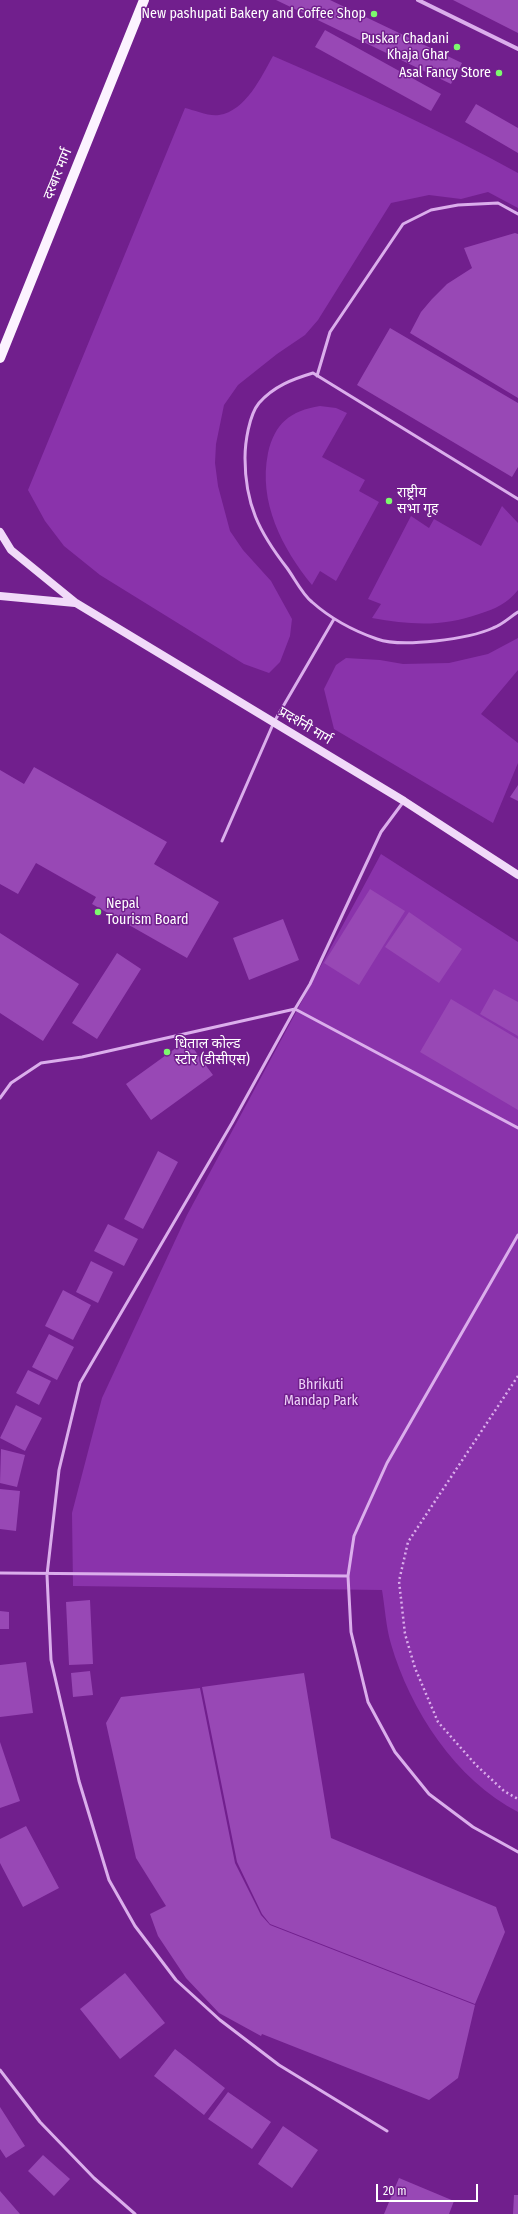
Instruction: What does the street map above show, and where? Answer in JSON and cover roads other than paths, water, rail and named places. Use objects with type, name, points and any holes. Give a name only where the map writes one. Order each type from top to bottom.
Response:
[{"type":"main road","name":"दरबार मार्ग","points":[[0,358],[144,0]]},
{"type":"main road","name":"प्रदर्शनी मार्ग","points":[[0,532],[11,550],[76,603],[404,801],[518,875]]},
{"type":"main road","name":"प्रदर्शनी मार्ग","points":[[0,596],[76,603]]},
{"type":"street","points":[[418,0],[518,49]]},
{"type":"lane","points":[[317,376],[330,332],[403,224],[431,210],[458,205],[498,203],[518,214]]},
{"type":"lane","points":[[518,499],[313,373],[291,380],[272,391],[258,404],[248,428],[245,471],[249,500],[260,530],[310,601],[334,619],[378,640],[412,642],[452,639],[493,628],[518,612]]},
{"type":"lane","points":[[222,841],[274,722],[334,619]]},
{"type":"lane","points":[[387,2130],[279,2065],[220,2020],[176,1980],[135,1926],[109,1880],[79,1781],[51,1660],[47,1575],[59,1470],[80,1383],[232,1123],[310,984],[381,832],[404,801]]},
{"type":"lane","points":[[0,1098],[11,1083],[40,1063],[82,1057],[295,1009],[518,1128]]},
{"type":"lane","points":[[518,1235],[387,1463],[354,1536],[348,1576],[351,1632],[368,1702],[395,1752],[429,1794],[473,1827],[518,1852]]},
{"type":"lane","points":[[0,1573],[47,1575],[348,1576]]},
{"type":"lane","points":[[0,2070],[40,2122],[94,2178],[135,2214]]},
{"type":"place","name":"New pashupati Bakery and Coffee Shop","points":[[374,14]]},
{"type":"place","name":"Puskar Chadani Khaja Ghar","points":[[457,47]]},
{"type":"place","name":"Asal Fancy Store","points":[[499,73]]},
{"type":"place","name":"राष्ट्रीय सभा गृह","points":[[389,501]]},
{"type":"place","name":"Nepal Tourism Board","points":[[98,912]]},
{"type":"place","name":"धिताल कोल्ड स्टोर (डीसीएस)","points":[[167,1052]]},
{"type":"park label","name":"Bhrikuti Mandap Park","points":[[321,1394]]}]
